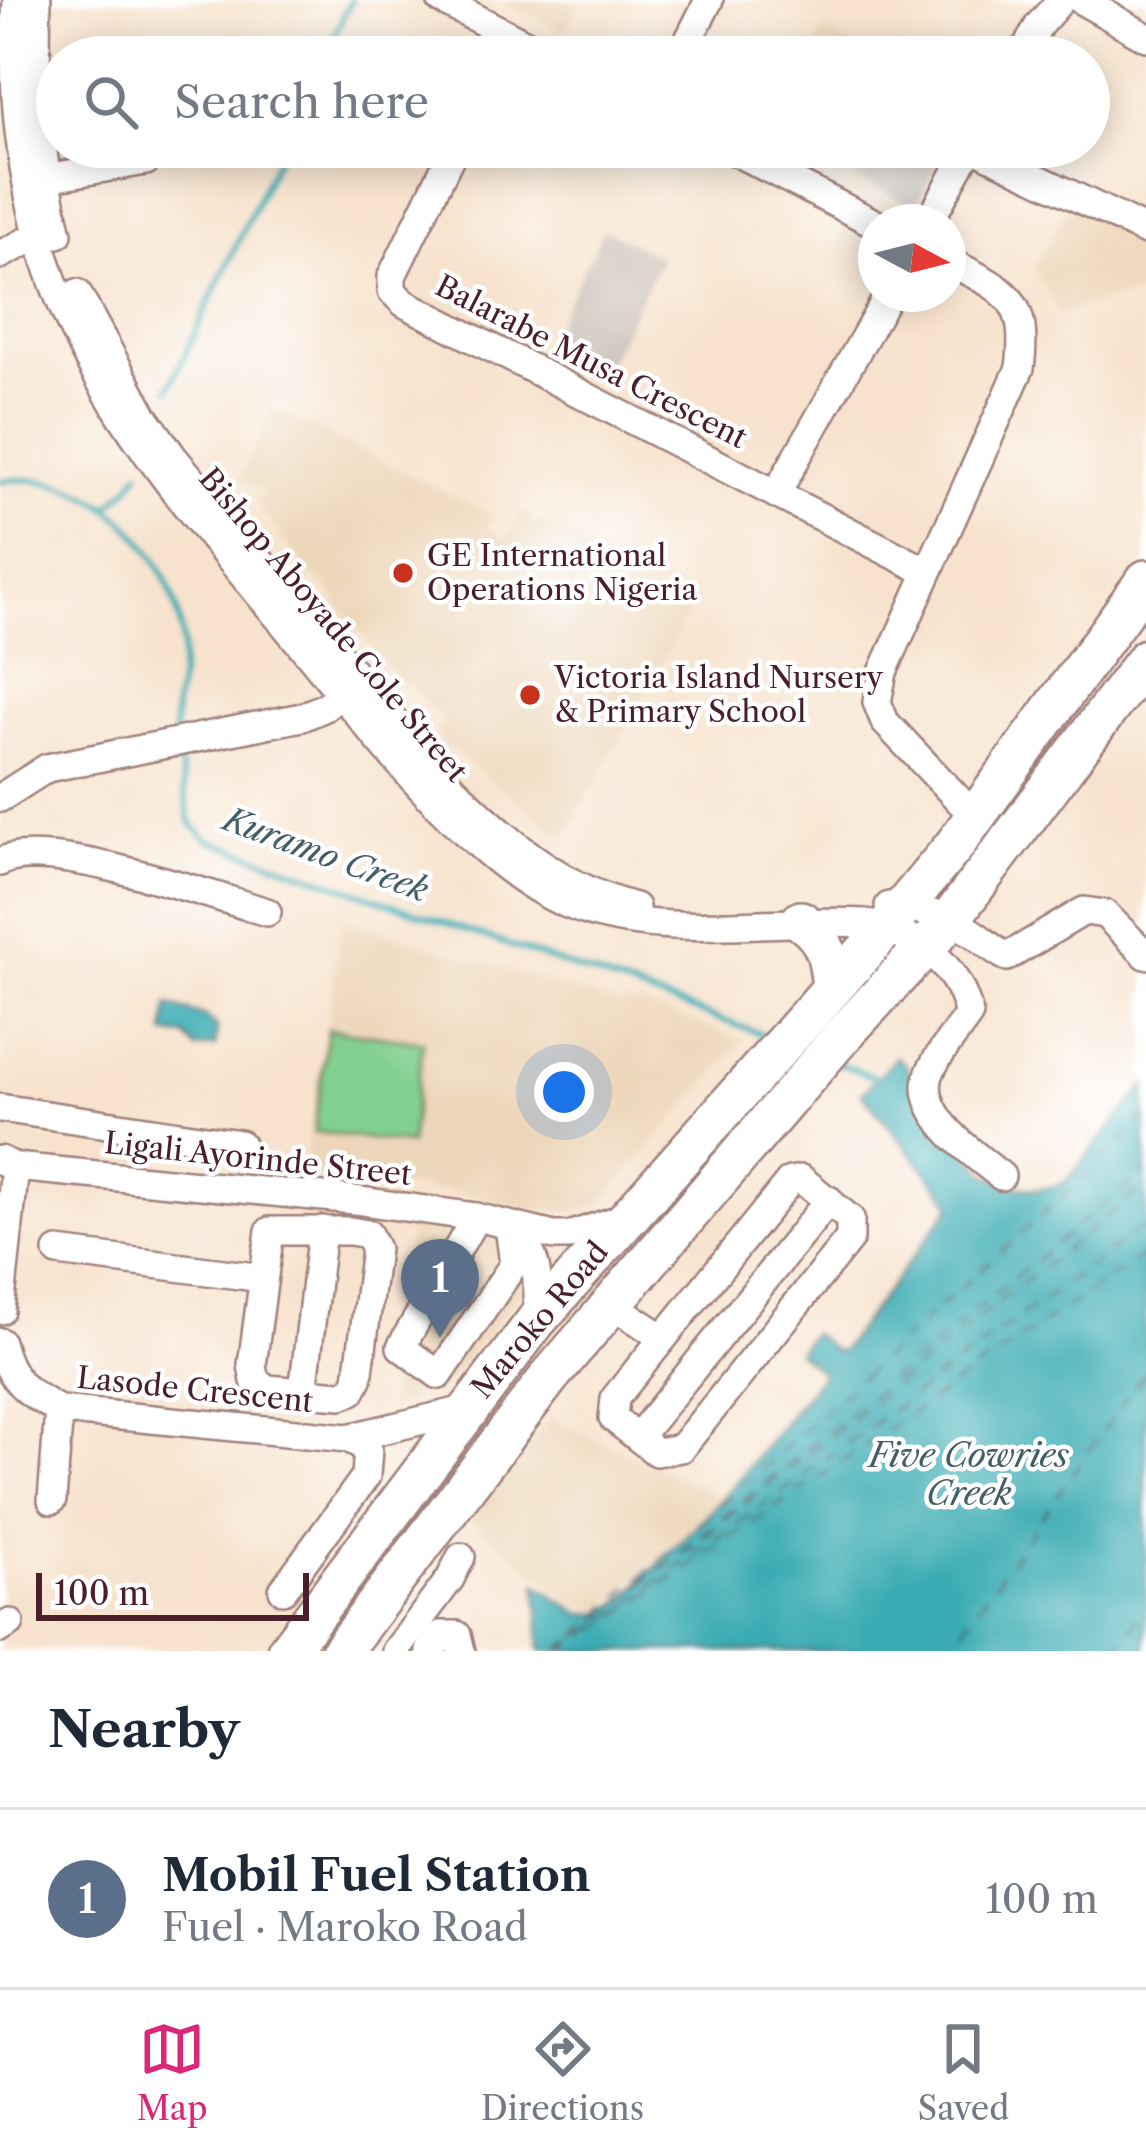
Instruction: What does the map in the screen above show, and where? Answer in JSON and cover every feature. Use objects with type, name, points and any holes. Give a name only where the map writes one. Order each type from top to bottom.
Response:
[{"type":"highway","points":[[829,1011],[1146,580]]},
{"type":"highway","points":[[829,1011],[936,934],[1146,659]]},
{"type":"highway","points":[[801,921],[816,931],[826,947],[829,1011]]},
{"type":"highway","name":"Maroko Road","points":[[287,1651],[536,1322],[736,1096],[829,1011]]},
{"type":"highway","name":"Maroko Road","points":[[340,1651],[497,1443],[771,1118],[829,1011]]},
{"type":"street","name":"Bishop Aboyade Cole Street","points":[[17,0],[8,62],[25,179],[46,263],[79,340],[161,474],[346,681],[465,801],[547,866],[628,905],[673,912],[895,917],[936,934],[971,931],[987,947],[1007,957],[1084,911],[1105,914],[1146,956]]},
{"type":"street","name":"Bishop Aboyade Cole Street","points":[[36,36],[38,0]]},
{"type":"street","points":[[440,0],[490,36]]},
{"type":"street","points":[[691,36],[710,0]]},
{"type":"street","points":[[1033,36],[1060,0]]},
{"type":"street","points":[[1081,0],[1146,37]]},
{"type":"street","name":"Bishop Aboyade Cole Street","points":[[36,41],[36,72]]},
{"type":"street","name":"Bishop Aboyade Cole Street","points":[[45,168],[67,271],[143,416],[346,681],[408,771],[475,839],[525,881],[565,903],[605,916],[672,925],[865,923],[895,917]]},
{"type":"street","points":[[46,178],[105,168]]},
{"type":"street","name":"Balarabe Musa Crescent","points":[[445,168],[392,276],[392,291],[404,303],[926,571]]},
{"type":"street","points":[[767,168],[858,215]]},
{"type":"street","points":[[939,204],[959,168]]},
{"type":"street","points":[[1015,168],[1146,231]]},
{"type":"street","points":[[0,255],[39,235]]},
{"type":"street","points":[[966,270],[1002,289],[1018,307],[1024,334],[1020,368],[883,672],[878,702],[885,722],[974,817]]},
{"type":"street","points":[[776,494],[879,312]]},
{"type":"street","points":[[3,782],[42,754],[194,733],[298,703],[346,681]]},
{"type":"street","points":[[0,862],[29,856],[119,868],[267,912]]},
{"type":"street","points":[[936,934],[969,1014],[928,1074],[931,1106],[961,1144],[1001,1176]]},
{"type":"street","points":[[0,1108],[240,1144]]},
{"type":"street","points":[[0,1310],[8,1163]]},
{"type":"street","name":"Ligali Ayorinde Street","points":[[8,1163],[354,1200],[476,1216],[569,1236],[627,1217]]},
{"type":"street","points":[[801,1179],[810,1184],[850,1219],[850,1238],[681,1448],[656,1452],[614,1418],[615,1398],[662,1338],[790,1181],[801,1179]]},
{"type":"street","points":[[303,1392],[336,1231],[354,1200]]},
{"type":"street","points":[[638,1438],[829,1200]]},
{"type":"street","points":[[476,1216],[401,1347],[439,1375],[514,1264],[509,1226]]},
{"type":"street","points":[[509,1226],[530,1245],[537,1269],[536,1322]]},
{"type":"street","points":[[270,1231],[336,1231],[368,1234],[376,1249],[358,1378],[352,1391],[341,1395],[268,1389],[256,1382],[252,1365],[270,1231]]},
{"type":"street","points":[[58,1252],[263,1278]]},
{"type":"street","points":[[442,1275],[484,1308]]},
{"type":"street","points":[[612,1304],[662,1338]]},
{"type":"street","points":[[423,1308],[464,1338]]},
{"type":"street","name":"Lasode Crescent","points":[[0,1342],[5,1362],[23,1390],[59,1410],[348,1438],[465,1411]]},
{"type":"street","points":[[52,1500],[59,1410]]},
{"type":"street","name":"Lasode Crescent","points":[[283,1590],[366,1476],[368,1449],[348,1438]]},
{"type":"street","points":[[396,1651],[461,1557]]},
{"type":"street","points":[[430,1651],[441,1635],[457,1635],[461,1651]]},
{"type":"shaded area","points":[[509,0],[579,0],[565,32],[506,4]]},
{"type":"shaded area","points":[[838,168],[936,168],[917,204],[909,204]]},
{"type":"shaded area","points":[[1070,204],[1146,239],[1146,291],[1059,313],[1033,268]]},
{"type":"shaded area","points":[[604,229],[661,258],[602,375],[545,345]]},
{"type":"shaded area","name":"Victoria Island Nursery & Primary School","points":[[272,408],[493,515],[487,529],[506,539],[521,511],[697,598],[565,838],[435,736],[445,719],[393,674],[315,575],[311,577],[257,504],[263,491],[239,480]]},
{"type":"shaded area","points":[[343,920],[617,1004],[643,1004],[744,1040],[600,1204],[575,1212],[303,1174]]},
{"type":"shaded area","points":[[411,1221],[468,1230],[506,1244],[526,1276],[523,1289],[436,1395],[410,1391],[407,1407],[388,1406]]},
{"type":"shaded area","points":[[550,1418],[724,1497],[600,1609],[576,1605],[469,1519]]},
{"type":"green space","points":[[328,1029],[423,1042],[410,1144],[314,1132]]},
{"type":"water","points":[[168,1005],[205,1016],[217,1027],[215,1046],[196,1049],[185,1036],[165,1034]]},
{"type":"water","name":"Five Cowries Creek","points":[[896,1057],[905,1064],[927,1106],[988,1175],[1036,1189],[1068,1179],[1146,1085],[1146,1651],[541,1651],[537,1584],[581,1614],[603,1613],[623,1600],[724,1497],[821,1376],[797,1352],[812,1333],[841,1351],[953,1204],[862,1093]]},
{"type":"waterway","points":[[334,36],[351,0]]},
{"type":"waterway","points":[[169,389],[272,168]]},
{"type":"waterway","points":[[109,506],[140,471]]},
{"type":"waterway","name":"Kuramo Creek","points":[[0,481],[35,480],[67,487],[124,521],[146,546],[164,575],[182,641],[175,733]]},
{"type":"waterway","name":"Kuramo Creek","points":[[178,752],[190,822],[207,839],[767,1036]]},
{"type":"waterway","name":"Kuramo Creek","points":[[835,1062],[877,1078]]},
{"type":"ferry route","points":[[559,1651],[1123,1141],[1146,1114]]},
{"type":"ferry route","points":[[576,1638],[1146,1170]]},
{"type":"ferry route","points":[[661,1571],[1146,1185]]},
{"type":"ferry route","points":[[563,1651],[1146,1225]]},
{"type":"ferry route","points":[[596,1630],[1146,1253]]},
{"type":"ferry route","points":[[947,1651],[1146,1370]]},
{"type":"ferry route","points":[[1114,1651],[1146,1610]]},
{"type":"place","name":"GE International Operations Nigeria","points":[[403,573]]},
{"type":"place","name":"Victoria Island Nursery & Primary School","points":[[530,695]]},
{"type":"place","name":"Mobil Fuel Station","points":[[440,1338]]}]
